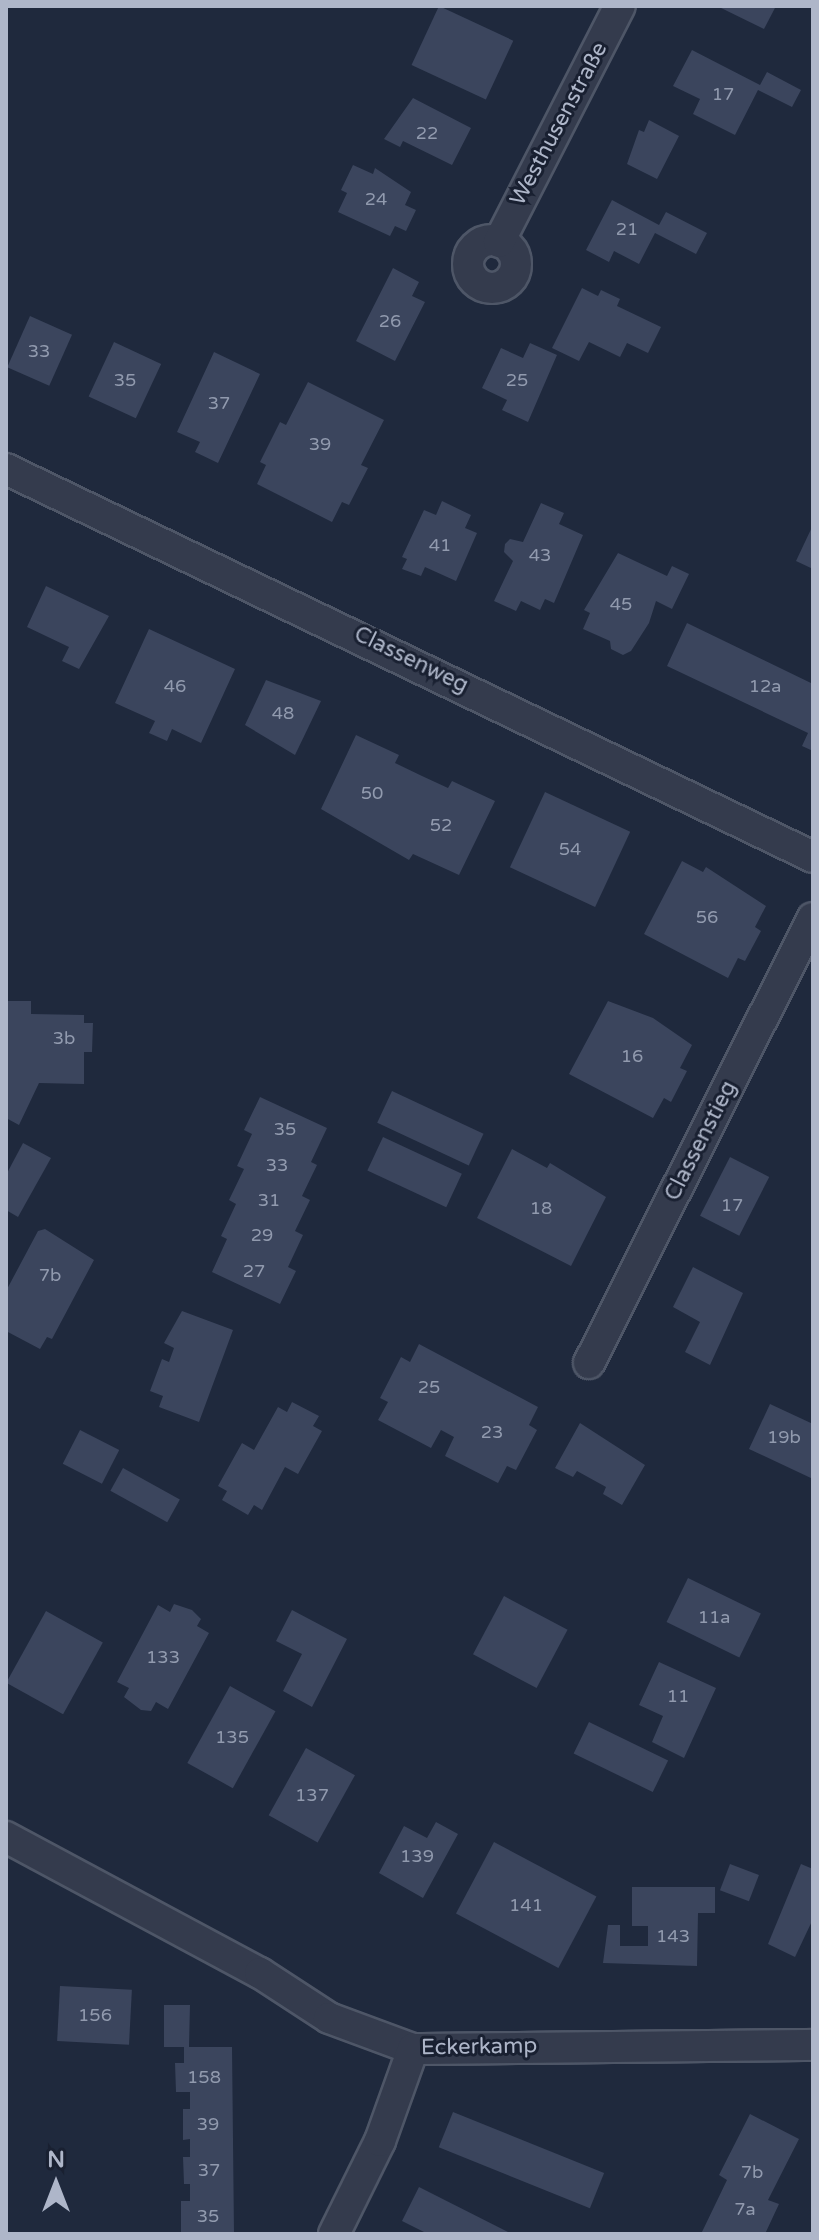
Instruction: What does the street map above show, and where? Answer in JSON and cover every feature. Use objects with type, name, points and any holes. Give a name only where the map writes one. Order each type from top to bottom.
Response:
[{"type":"street","name":"Westhusenstraße","points":[[499,242],[620,6]]},
{"type":"street","name":"Classenweg","points":[[6,469],[314,613],[813,857]]},
{"type":"street","name":"Classenstieg","points":[[589,1363],[813,918]]},
{"type":"street","name":"Eckerkamp","points":[[6,1837],[260,1973],[329,2018],[413,2049],[813,2045]]},
{"type":"street","points":[[334,2234],[380,2141],[413,2049]]},
{"type":"building","points":[[439,6],[513,41],[486,100],[412,65]]},
{"type":"building","points":[[717,6],[776,6],[764,29]]},
{"type":"building","points":[[692,50],[760,85],[767,72],[801,90],[792,107],[758,90],[735,135],[693,114],[700,99],[673,86]]},
{"type":"building","points":[[413,98],[471,128],[452,165],[403,141],[400,147],[384,139]]},
{"type":"building","points":[[649,120],[679,136],[657,179],[627,164],[639,130],[644,132]]},
{"type":"building","points":[[353,165],[373,174],[375,168],[411,192],[405,205],[416,210],[406,231],[395,226],[390,236],[338,212],[347,193],[341,190]]},
{"type":"building","points":[[612,200],[659,225],[666,212],[707,233],[696,254],[655,233],[639,264],[614,251],[609,262],[586,250]]},
{"type":"building","points":[[393,268],[419,282],[412,296],[425,302],[395,361],[356,341]]},
{"type":"building","points":[[582,288],[598,296],[601,290],[620,299],[617,306],[661,327],[648,353],[627,343],[620,357],[589,342],[579,361],[552,348]]},
{"type":"building","points":[[30,316],[72,335],[49,386],[7,367]]},
{"type":"building","points":[[114,342],[161,364],[136,418],[89,396]]},
{"type":"building","points":[[530,343],[557,355],[528,422],[502,410],[507,400],[482,388],[501,348],[523,358]]},
{"type":"building","points":[[214,352],[260,374],[218,463],[195,452],[200,442],[177,432]]},
{"type":"building","points":[[308,382],[384,420],[361,465],[368,468],[349,505],[342,502],[332,522],[257,484],[266,465],[260,462],[280,422],[286,425]]},
{"type":"building","points":[[442,501],[471,515],[465,528],[477,533],[456,581],[425,567],[421,576],[402,569],[407,559],[402,557],[424,510],[436,515]]},
{"type":"building","points":[[541,503],[564,513],[559,524],[583,535],[554,603],[545,599],[540,610],[521,601],[516,611],[494,601],[513,561],[504,552],[505,544],[510,539],[523,542]]},
{"type":"building","points":[[813,525],[813,569],[796,561]]},
{"type":"building","points":[[618,553],[667,576],[672,566],[689,574],[672,609],[656,601],[649,623],[631,651],[623,655],[611,649],[610,641],[583,629],[590,613],[584,610]]},
{"type":"building","points":[[46,586],[109,616],[79,669],[62,661],[69,647],[27,627]]},
{"type":"building","points":[[687,623],[813,684],[813,751],[802,746],[808,733],[667,666]]},
{"type":"building","points":[[149,629],[235,669],[201,743],[172,729],[167,741],[149,733],[155,721],[115,703]]},
{"type":"building","points":[[266,680],[321,701],[295,755],[245,725]]},
{"type":"building","points":[[356,735],[399,755],[395,763],[422,776],[448,788],[452,781],[495,801],[459,875],[413,854],[409,860],[321,809]]},
{"type":"building","points":[[545,792],[630,832],[595,907],[510,867]]},
{"type":"building","points":[[682,861],[703,872],[706,867],[766,906],[755,927],[761,931],[745,961],[738,958],[728,978],[644,934]]},
{"type":"building","points":[[6,1001],[31,1001],[31,1014],[84,1015],[84,1023],[93,1023],[92,1052],[84,1052],[84,1084],[39,1083],[19,1125],[6,1118]]},
{"type":"building","points":[[608,1001],[653,1018],[692,1045],[680,1068],[687,1071],[671,1102],[664,1098],[653,1118],[569,1074]]},
{"type":"building","points":[[392,1091],[484,1134],[469,1165],[377,1123]]},
{"type":"building","points":[[260,1097],[327,1128],[311,1162],[317,1165],[302,1196],[310,1200],[295,1231],[303,1235],[288,1267],[296,1271],[280,1304],[212,1272],[227,1239],[221,1236],[236,1204],[229,1200],[244,1169],[237,1166],[252,1134],[244,1130]]},
{"type":"building","points":[[383,1137],[462,1174],[446,1207],[367,1171]]},
{"type":"building","points":[[23,1143],[51,1158],[18,1217],[6,1210],[6,1175]]},
{"type":"building","points":[[512,1149],[547,1168],[550,1163],[606,1197],[571,1266],[477,1218]]},
{"type":"building","points":[[730,1157],[769,1177],[739,1236],[700,1216]]},
{"type":"building","points":[[45,1229],[94,1260],[52,1339],[47,1337],[40,1349],[6,1331],[6,1291],[38,1231]]},
{"type":"building","points":[[693,1267],[743,1293],[710,1365],[685,1352],[700,1322],[673,1307]]},
{"type":"building","points":[[182,1311],[233,1330],[199,1422],[159,1407],[163,1396],[150,1391],[162,1359],[169,1362],[174,1348],[164,1343]]},
{"type":"building","points":[[419,1344],[538,1407],[529,1425],[537,1430],[516,1470],[507,1466],[498,1483],[445,1456],[454,1437],[441,1430],[431,1448],[378,1420],[388,1402],[380,1398],[401,1357],[410,1362]]},
{"type":"building","points":[[292,1402],[319,1416],[313,1426],[322,1431],[298,1474],[285,1467],[262,1510],[254,1505],[248,1515],[222,1500],[227,1491],[218,1486],[242,1443],[254,1450],[278,1407],[287,1412]]},
{"type":"building","points":[[770,1404],[813,1424],[813,1479],[749,1449]]},
{"type":"building","points":[[580,1423],[645,1465],[622,1505],[603,1494],[606,1487],[577,1471],[573,1477],[555,1468]]},
{"type":"building","points":[[80,1430],[119,1450],[102,1484],[63,1464]]},
{"type":"building","points":[[123,1468],[180,1500],[167,1522],[110,1491]]},
{"type":"building","points":[[688,1578],[761,1614],[739,1658],[667,1622]]},
{"type":"building","points":[[504,1596],[568,1630],[537,1688],[473,1654]]},
{"type":"building","points":[[174,1604],[192,1610],[201,1619],[197,1626],[209,1633],[168,1709],[156,1702],[151,1711],[141,1710],[124,1697],[129,1688],[117,1682],[158,1605],[170,1612]]},
{"type":"building","points":[[292,1610],[347,1639],[312,1707],[283,1691],[302,1654],[276,1641]]},
{"type":"building","points":[[46,1611],[103,1643],[63,1714],[6,1683]]},
{"type":"building","points":[[659,1662],[716,1688],[684,1758],[652,1742],[663,1716],[639,1705]]},
{"type":"building","points":[[230,1686],[275,1711],[233,1788],[187,1763]]},
{"type":"building","points":[[589,1722],[668,1761],[653,1792],[574,1753]]},
{"type":"building","points":[[306,1748],[355,1775],[318,1842],[269,1815]]},
{"type":"building","points":[[436,1822],[458,1834],[423,1898],[379,1873],[404,1826],[427,1838]]},
{"type":"building","points":[[494,1842],[596,1896],[558,1968],[456,1914]]},
{"type":"building","points":[[730,1864],[759,1875],[749,1901],[720,1890]]},
{"type":"building","points":[[801,1864],[813,1869],[813,1919],[795,1957],[768,1944]]},
{"type":"building","points":[[632,1887],[715,1887],[715,1913],[698,1913],[697,1966],[603,1963],[608,1925],[620,1925],[620,1946],[648,1946],[648,1926],[632,1926]]},
{"type":"building","points":[[60,1986],[132,1990],[129,2045],[57,2041]]},
{"type":"building","points":[[164,2005],[190,2005],[189,2047],[232,2047],[234,2234],[181,2234],[181,2201],[190,2201],[190,2184],[184,2184],[183,2157],[190,2157],[190,2139],[183,2140],[183,2109],[190,2109],[190,2092],[176,2092],[175,2063],[184,2063],[184,2047],[164,2047]]},
{"type":"building","points":[[453,2112],[604,2173],[590,2208],[439,2147]]},
{"type":"building","points":[[750,2114],[799,2139],[768,2200],[779,2204],[765,2234],[701,2234],[727,2180],[719,2175]]},
{"type":"building","points":[[419,2187],[512,2234],[428,2234],[402,2221]]}]
